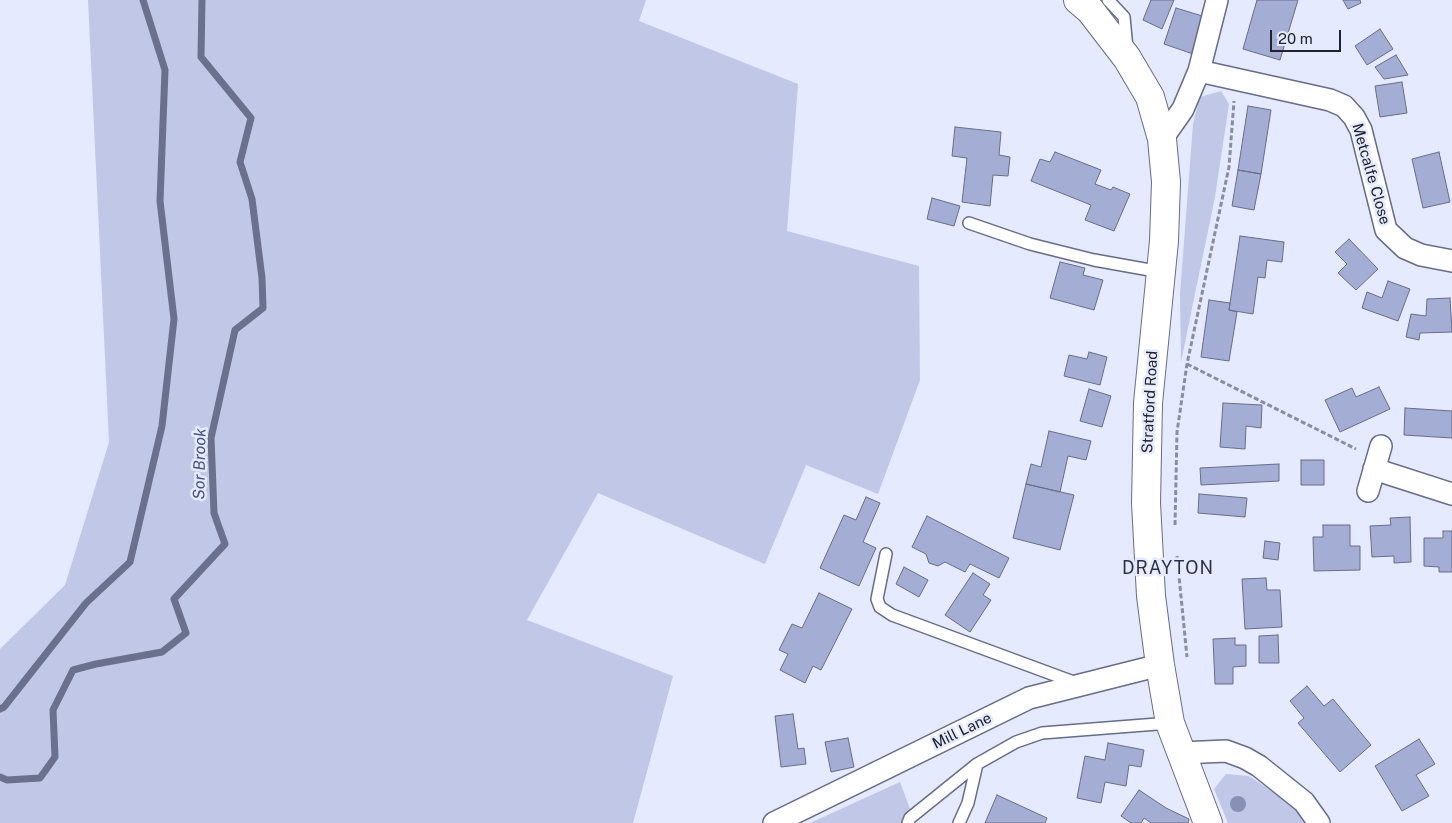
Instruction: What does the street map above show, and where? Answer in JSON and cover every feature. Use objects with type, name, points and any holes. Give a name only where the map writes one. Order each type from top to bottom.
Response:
[{"type":"main road","name":"Stratford Road","points":[[1078,0],[1090,10],[1127,58],[1150,97],[1162,139],[1166,182],[1161,272],[1148,402],[1146,503],[1151,596],[1170,723],[1208,823]]},
{"type":"street","points":[[1162,139],[1183,108],[1200,71],[1218,0]]},
{"type":"street","name":"Metcalfe Close","points":[[1200,71],[1330,100],[1344,106],[1354,116],[1361,130],[1386,230],[1405,248],[1421,255],[1452,261]]},
{"type":"street","points":[[1368,492],[1377,458],[1452,494]]},
{"type":"street","name":"Mill Lane","points":[[774,823],[1029,698],[1160,665]]},
{"type":"street","points":[[1181,753],[1226,751],[1246,758],[1304,802],[1319,823]]},
{"type":"lane","points":[[1109,1],[1124,17],[1127,58]]},
{"type":"lane","points":[[969,223],[1030,244],[1094,260],[1161,272]]},
{"type":"lane","points":[[886,554],[877,599],[880,608],[892,615],[1083,685]]},
{"type":"lane","points":[[908,823],[910,818],[977,764],[1016,742],[1042,733],[1170,723]]},
{"type":"lane","points":[[959,823],[968,803],[977,764]]},
{"type":"path","points":[[1175,526],[1177,432],[1187,364],[1228,167],[1236,79]]},
{"type":"path","points":[[1187,364],[1377,458]]},
{"type":"path","points":[[1177,554],[1188,665]]},
{"type":"shaded area","points":[[88,0],[646,0],[639,21],[798,84],[787,231],[919,266],[920,380],[878,494],[806,465],[765,564],[598,493],[527,620],[673,676],[633,823],[0,823],[0,649],[65,585],[109,442]]},
{"type":"shaded area","points":[[1221,91],[1229,104],[1215,197],[1181,362],[1180,294],[1193,124],[1200,97]]},
{"type":"shaded area","points":[[1226,774],[1249,776],[1300,810],[1307,823],[1228,823],[1214,789]]},
{"type":"shaded area","points":[[900,782],[910,809],[903,823],[810,823]]},
{"type":"building","points":[[1151,0],[1174,0],[1162,29],[1143,20]]},
{"type":"building","points":[[1257,0],[1298,0],[1280,60],[1243,49]]},
{"type":"building","points":[[1343,0],[1360,0],[1361,3],[1348,9]]},
{"type":"building","points":[[1176,8],[1209,18],[1196,55],[1164,44]]},
{"type":"building","points":[[1380,29],[1393,49],[1367,65],[1355,46]]},
{"type":"building","points":[[1396,55],[1408,75],[1384,79],[1375,67]]},
{"type":"building","points":[[1402,82],[1407,113],[1380,117],[1375,86]]},
{"type":"building","points":[[1248,106],[1271,110],[1261,174],[1238,170]]},
{"type":"building","points":[[955,127],[1001,132],[999,155],[1010,157],[1008,176],[993,175],[990,206],[962,202],[967,158],[952,156]]},
{"type":"building","points":[[1055,152],[1101,170],[1095,184],[1111,190],[1113,187],[1130,194],[1114,231],[1085,220],[1091,205],[1031,181],[1040,159],[1050,162]]},
{"type":"building","points":[[1439,152],[1450,202],[1423,208],[1412,159]]},
{"type":"building","points":[[1238,170],[1261,174],[1254,210],[1232,206]]},
{"type":"building","points":[[932,198],[960,206],[954,226],[927,219]]},
{"type":"building","points":[[1240,236],[1284,242],[1282,262],[1267,260],[1265,278],[1258,277],[1253,314],[1229,310]]},
{"type":"building","points":[[1349,239],[1378,269],[1356,290],[1338,273],[1347,264],[1335,252]]},
{"type":"building","points":[[1060,262],[1085,268],[1083,275],[1103,280],[1094,310],[1050,298]]},
{"type":"building","points":[[1388,281],[1410,289],[1398,321],[1362,308],[1367,292],[1382,298]]},
{"type":"building","points":[[1450,298],[1452,332],[1420,333],[1419,340],[1406,337],[1411,314],[1426,316],[1427,299]]},
{"type":"building","points":[[1209,300],[1230,303],[1229,310],[1237,312],[1229,361],[1201,357]]},
{"type":"building","points":[[1089,352],[1107,357],[1100,385],[1064,376],[1069,355],[1087,359]]},
{"type":"building","points":[[1379,387],[1390,409],[1340,432],[1325,400],[1352,388],[1356,397]]},
{"type":"building","points":[[1089,389],[1111,396],[1102,427],[1080,421]]},
{"type":"building","points":[[1223,403],[1262,405],[1261,428],[1246,426],[1245,449],[1220,447]]},
{"type":"building","points":[[1405,408],[1452,411],[1452,438],[1404,435]]},
{"type":"building","points":[[1049,431],[1091,441],[1086,460],[1068,456],[1060,492],[1026,484],[1031,464],[1041,467]]},
{"type":"building","points":[[1301,460],[1324,460],[1324,485],[1301,485]]},
{"type":"building","points":[[1279,464],[1279,481],[1201,485],[1200,468]]},
{"type":"building","points":[[1026,484],[1074,495],[1060,550],[1013,538]]},
{"type":"building","points":[[1199,494],[1247,498],[1245,517],[1198,513]]},
{"type":"building","points":[[866,497],[880,503],[863,542],[876,548],[859,586],[820,568],[844,515],[856,520]]},
{"type":"building","points":[[927,516],[1009,558],[999,578],[970,564],[965,572],[945,562],[938,566],[929,563],[926,554],[912,547]]},
{"type":"building","points":[[1410,517],[1411,562],[1394,563],[1394,556],[1372,557],[1370,526],[1391,525],[1390,518]]},
{"type":"building","points":[[1323,525],[1350,525],[1350,546],[1360,546],[1360,570],[1314,571],[1313,537],[1323,537]]},
{"type":"building","points":[[1443,531],[1452,531],[1452,572],[1439,572],[1439,567],[1424,566],[1424,538],[1443,538]]},
{"type":"building","points":[[1265,541],[1280,543],[1278,560],[1263,558]]},
{"type":"building","points":[[904,567],[928,580],[919,597],[896,584]]},
{"type":"building","points":[[973,573],[990,584],[983,595],[991,600],[970,632],[945,615]]},
{"type":"building","points":[[1266,578],[1267,590],[1280,590],[1282,627],[1245,629],[1242,579]]},
{"type":"building","points":[[819,593],[852,609],[821,670],[813,666],[805,683],[780,670],[788,654],[779,650],[792,624],[802,628]]},
{"type":"building","points":[[1278,635],[1279,663],[1259,663],[1259,636]]},
{"type":"building","points":[[1235,638],[1235,645],[1246,645],[1246,666],[1233,667],[1233,684],[1215,684],[1213,639]]},
{"type":"building","points":[[1307,686],[1324,706],[1333,699],[1371,745],[1340,772],[1298,723],[1304,718],[1290,701]]},
{"type":"building","points":[[793,714],[798,749],[804,748],[806,764],[781,767],[775,716]]},
{"type":"building","points":[[848,738],[854,767],[831,772],[825,742]]},
{"type":"building","points":[[1419,739],[1435,764],[1416,775],[1429,796],[1402,811],[1375,766]]},
{"type":"building","points":[[1108,743],[1144,750],[1141,767],[1129,765],[1126,786],[1105,782],[1101,803],[1077,798],[1085,756],[1105,760]]},
{"type":"building","points":[[1139,790],[1166,808],[1189,819],[1188,823],[1151,823],[1144,818],[1141,823],[1131,823],[1121,816]]},
{"type":"building","points":[[997,795],[1047,818],[1045,823],[985,823]]},
{"type":"waterway","name":"Sor Brook","points":[[0,709],[4,707],[86,603],[130,562],[162,426],[174,319],[160,201],[165,70],[143,0]]},
{"type":"waterway","name":"Sor Brook","points":[[0,777],[7,780],[40,778],[55,757],[53,710],[73,670],[162,652],[186,633],[174,599],[225,544],[214,513],[211,438],[235,330],[263,308],[262,278],[252,199],[240,162],[251,118],[201,57],[202,0]]},
{"type":"district","name":"DRAYTON","points":[[1168,568]]}]
